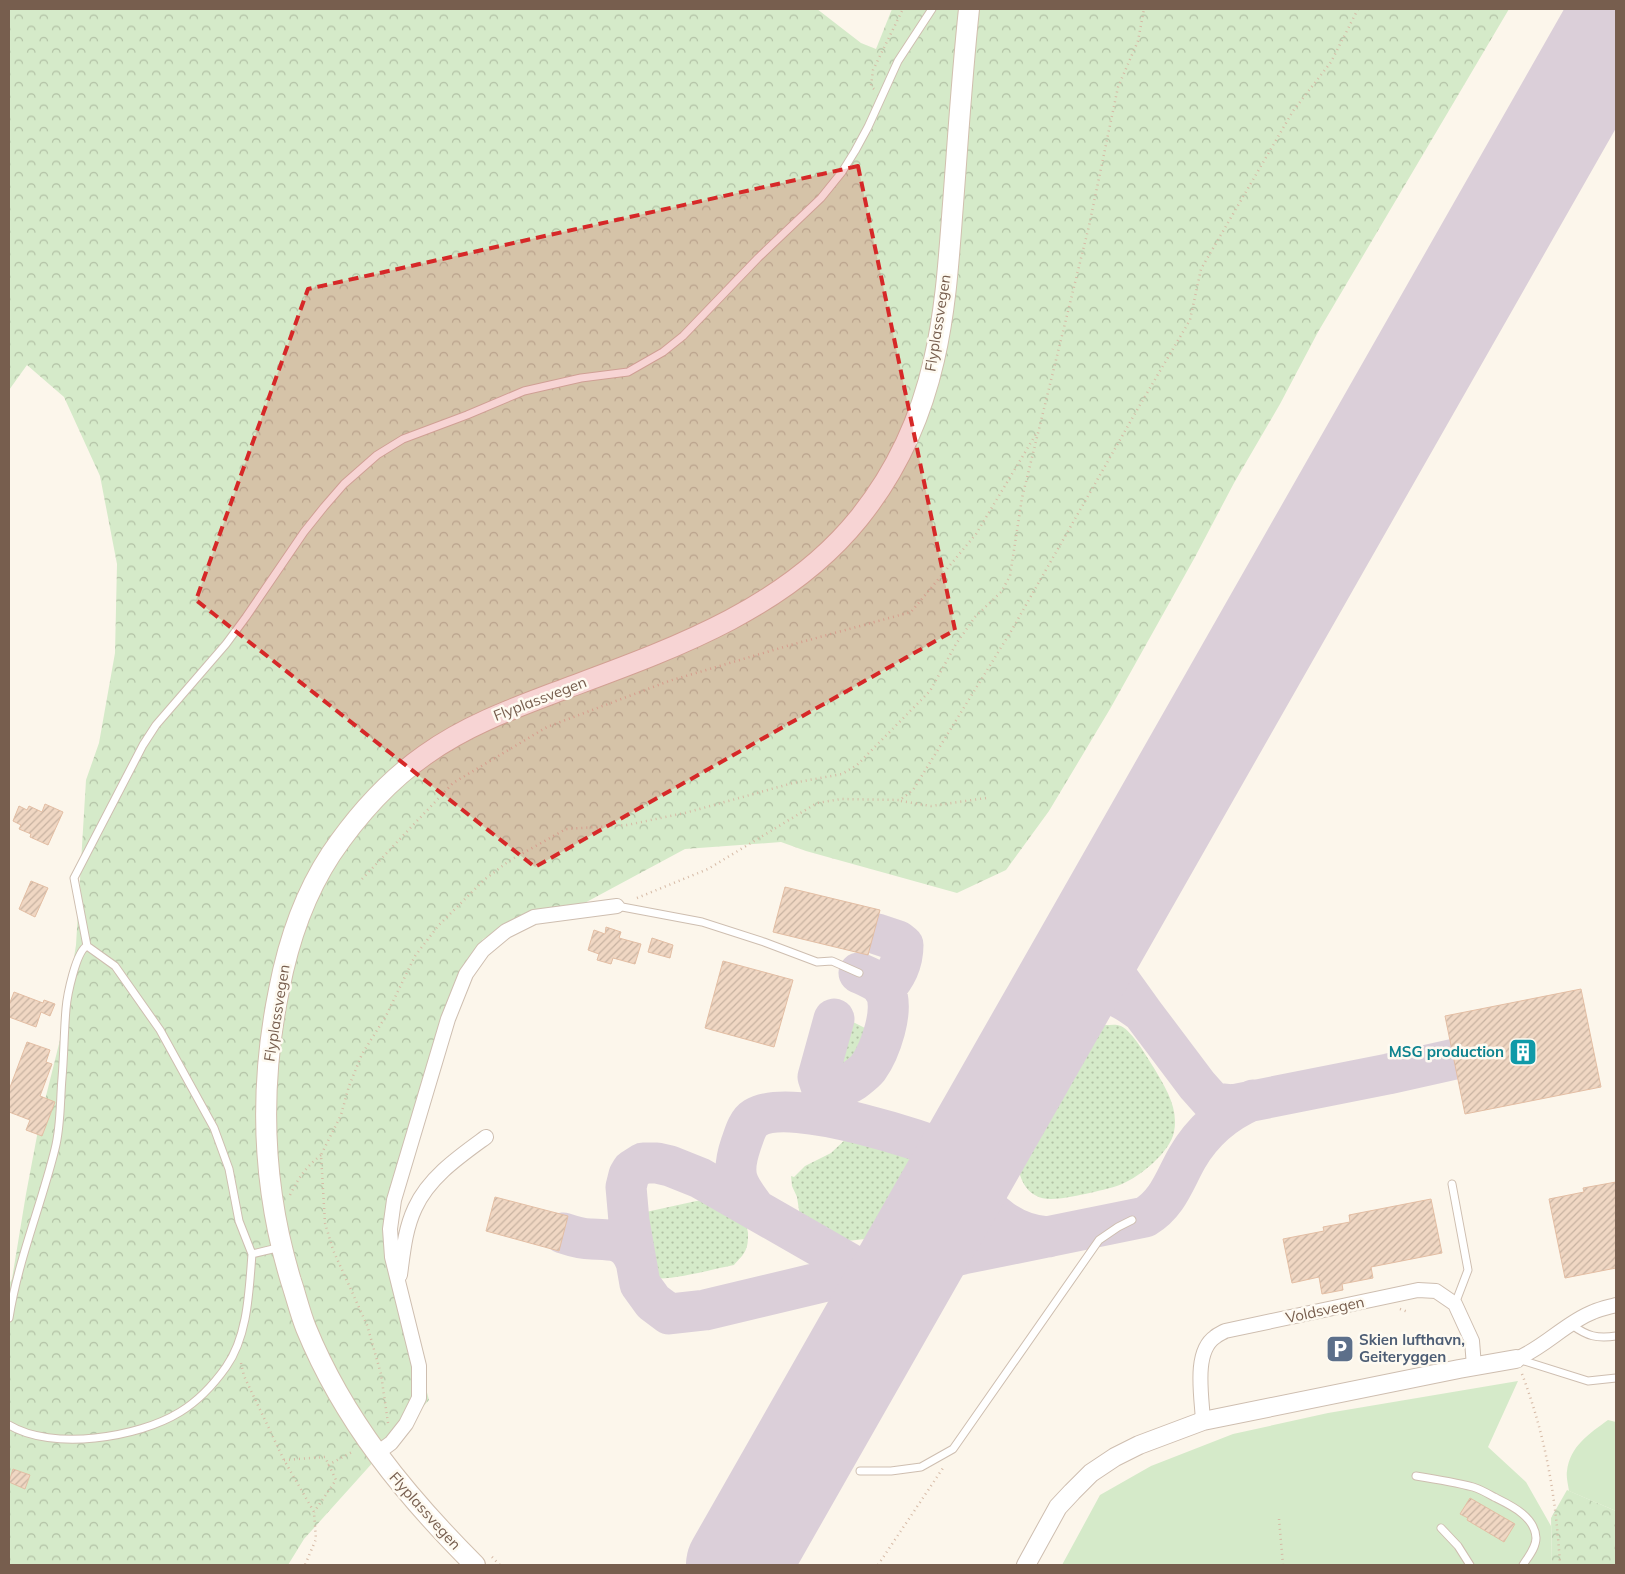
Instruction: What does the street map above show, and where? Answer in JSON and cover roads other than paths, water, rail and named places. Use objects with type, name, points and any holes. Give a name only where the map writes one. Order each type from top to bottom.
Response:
[{"type":"main road","name":"Flyplassvegen","points":[[475,1565],[427,1517],[336,1388],[305,1326],[281,1247],[268,1171],[265,1133],[268,1067],[273,1020],[286,956],[309,894],[329,857],[352,824],[380,794],[423,756],[475,725],[501,713],[642,660],[721,625],[780,590],[800,575],[839,541],[864,511],[892,469],[917,417],[934,363],[939,338],[950,241],[969,9]]},
{"type":"street","points":[[379,1447],[406,1424],[419,1398],[419,1366],[392,1257],[390,1228],[394,1200],[448,1019],[466,974],[483,950],[506,931],[534,917],[617,906]]},
{"type":"street","points":[[399,1286],[404,1245],[415,1208],[426,1190],[450,1164],[486,1137]]},
{"type":"street","name":"Voldsvegen","points":[[1203,1421],[1200,1383],[1201,1359],[1206,1347],[1214,1337],[1226,1331],[1418,1290],[1436,1291],[1455,1304]]},
{"type":"street","points":[[1455,1304],[1472,1341],[1474,1366]]},
{"type":"street","points":[[1026,1565],[1058,1506],[1091,1472],[1139,1445],[1203,1421],[1516,1359],[1529,1354],[1593,1312],[1616,1305]]},
{"type":"lane","points":[[9,1425],[37,1436],[79,1440],[111,1436],[146,1428],[180,1412],[204,1394],[227,1367],[237,1347],[245,1320],[252,1254],[239,1221],[229,1170],[214,1128],[160,1030],[115,966],[87,946],[74,878],[143,745],[156,725],[231,637],[304,532],[344,484],[377,455],[403,439],[468,415],[524,391],[581,378],[628,372],[663,352],[683,336],[758,258],[821,198],[842,172],[856,151],[898,61],[932,9]]},
{"type":"lane","points":[[617,906],[702,922],[818,962],[832,961],[859,973]]},
{"type":"lane","points":[[9,1318],[20,1266],[56,1147],[66,1008],[80,952],[87,946]]},
{"type":"lane","points":[[811,968],[818,962]]},
{"type":"lane","points":[[1452,1184],[1468,1270],[1455,1304]]},
{"type":"lane","points":[[860,1470],[891,1471],[922,1467],[953,1449],[1099,1240],[1132,1220]]},
{"type":"lane","points":[[252,1254],[281,1247]]},
{"type":"lane","points":[[1572,1325],[1582,1333],[1596,1337],[1616,1336]]},
{"type":"lane","points":[[1516,1359],[1588,1381],[1616,1378]]},
{"type":"lane","points":[[1416,1476],[1475,1488],[1515,1508],[1525,1516],[1535,1531],[1536,1540],[1534,1548],[1523,1565]]},
{"type":"lane","points":[[1441,1528],[1458,1546],[1470,1565]]},
{"type":"place","name":"MSG production","points":[[1523,1052]]},
{"type":"place","name":"Skien lufthavn, Geiteryggen","points":[[1340,1349]]}]
